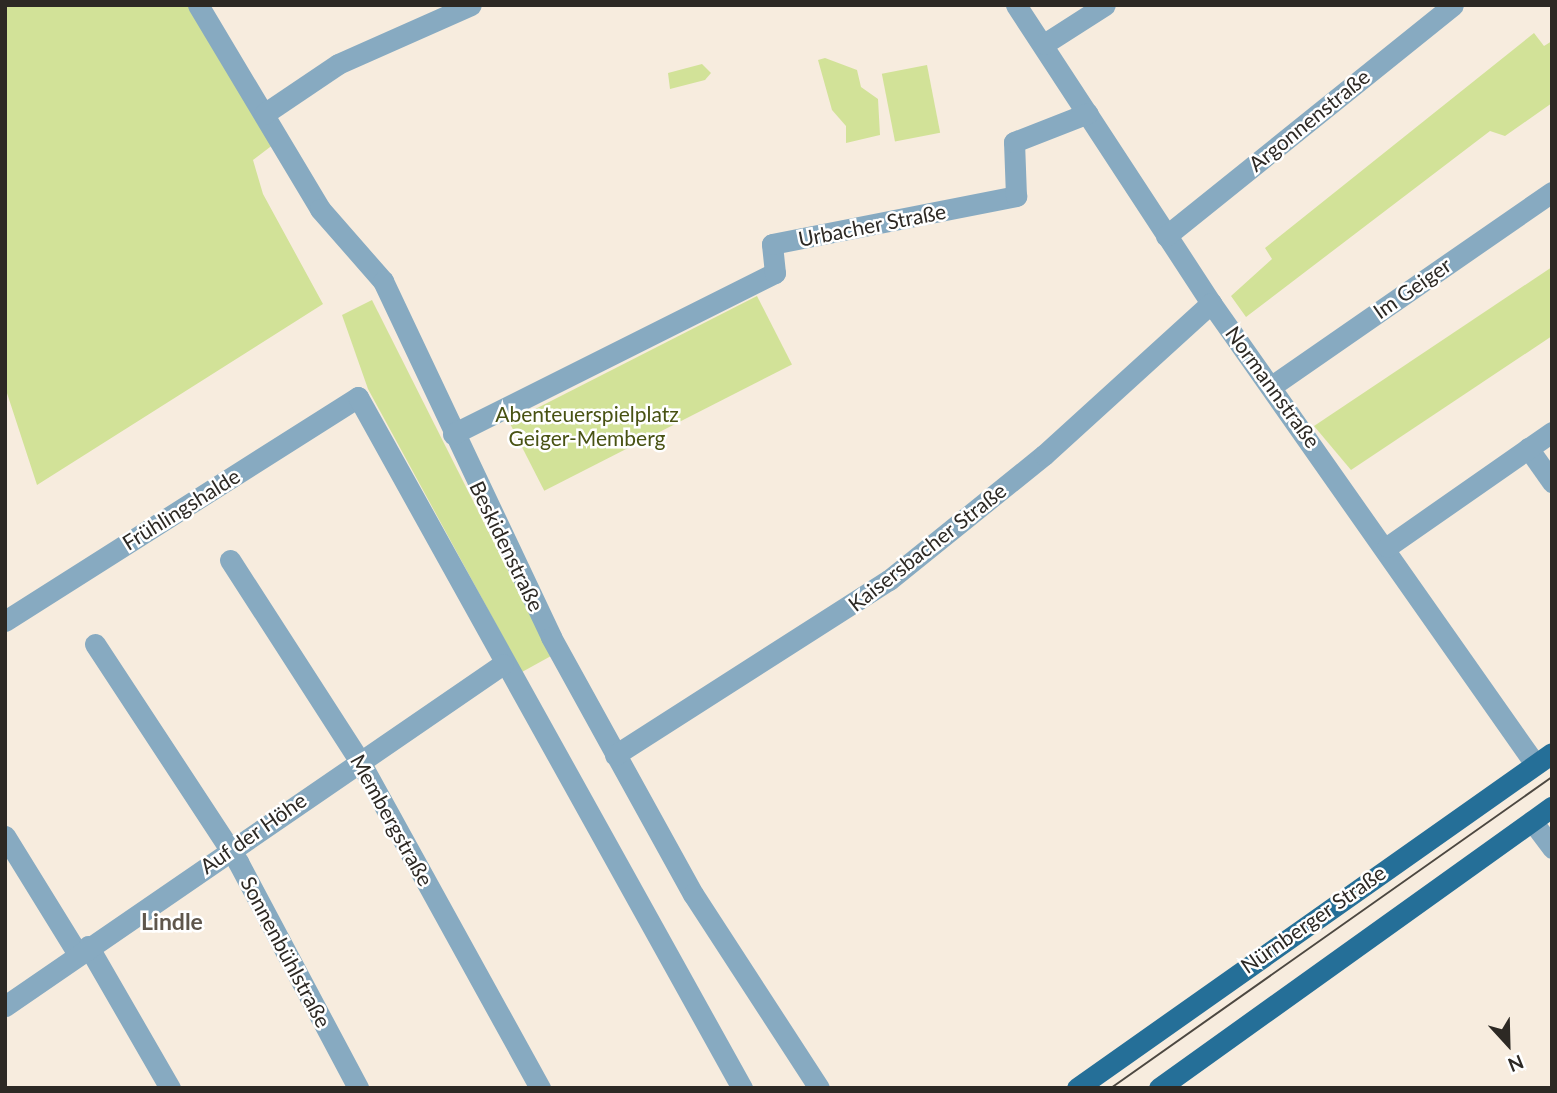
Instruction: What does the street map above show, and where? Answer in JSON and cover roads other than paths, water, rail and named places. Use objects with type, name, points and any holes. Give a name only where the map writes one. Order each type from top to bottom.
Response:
[{"type":"main road","name":"Nürnberger Straße","points":[[1077,1088],[1544,758]]},
{"type":"main road","points":[[1158,1088],[1552,807]]},
{"type":"street","name":"Beskidenstraße","points":[[198,5],[320,209],[383,281],[551,637],[707,918],[819,1088]]},
{"type":"street","points":[[264,114],[338,65],[440,14],[471,5]]},
{"type":"street","name":"Normannstraße","points":[[1016,5],[1212,303],[1273,384],[1387,547],[1544,758]]},
{"type":"street","points":[[1044,44],[1105,5]]},
{"type":"street","name":"Argonnenstraße","points":[[1166,236],[1453,5]]},
{"type":"street","name":"Urbacher Straße","points":[[453,434],[775,273],[772,244],[1016,197],[1014,142],[1088,113]]},
{"type":"street","name":"Im Geiger","points":[[1273,384],[1552,192]]},
{"type":"street","name":"Kaisersbacher Straße","points":[[615,755],[889,580],[1034,464],[1212,303]]},
{"type":"street","name":"Frühlingshalde","points":[[5,621],[358,397],[503,664]]},
{"type":"street","points":[[1387,547],[1552,432]]},
{"type":"street","points":[[1528,448],[1552,482]]},
{"type":"street","name":"Membergstraße","points":[[230,560],[359,760],[540,1088]]},
{"type":"street","name":"Sonnenbühlstraße","points":[[95,644],[230,848],[358,1088]]},
{"type":"street","points":[[503,664],[742,1088]]},
{"type":"street","name":"Auf der Höhe","points":[[5,1006],[230,848],[503,664]]},
{"type":"street","points":[[1532,821],[1552,848]]},
{"type":"street","points":[[5,836],[83,950],[170,1088]]},
{"type":"tram line","points":[[1111,1088],[1552,777]]},
{"type":"district","name":"Lindle","points":[[172,921]]},
{"type":"park label","name":"Abenteuerspielplatz Geiger-Memberg","points":[[587,426]]}]
